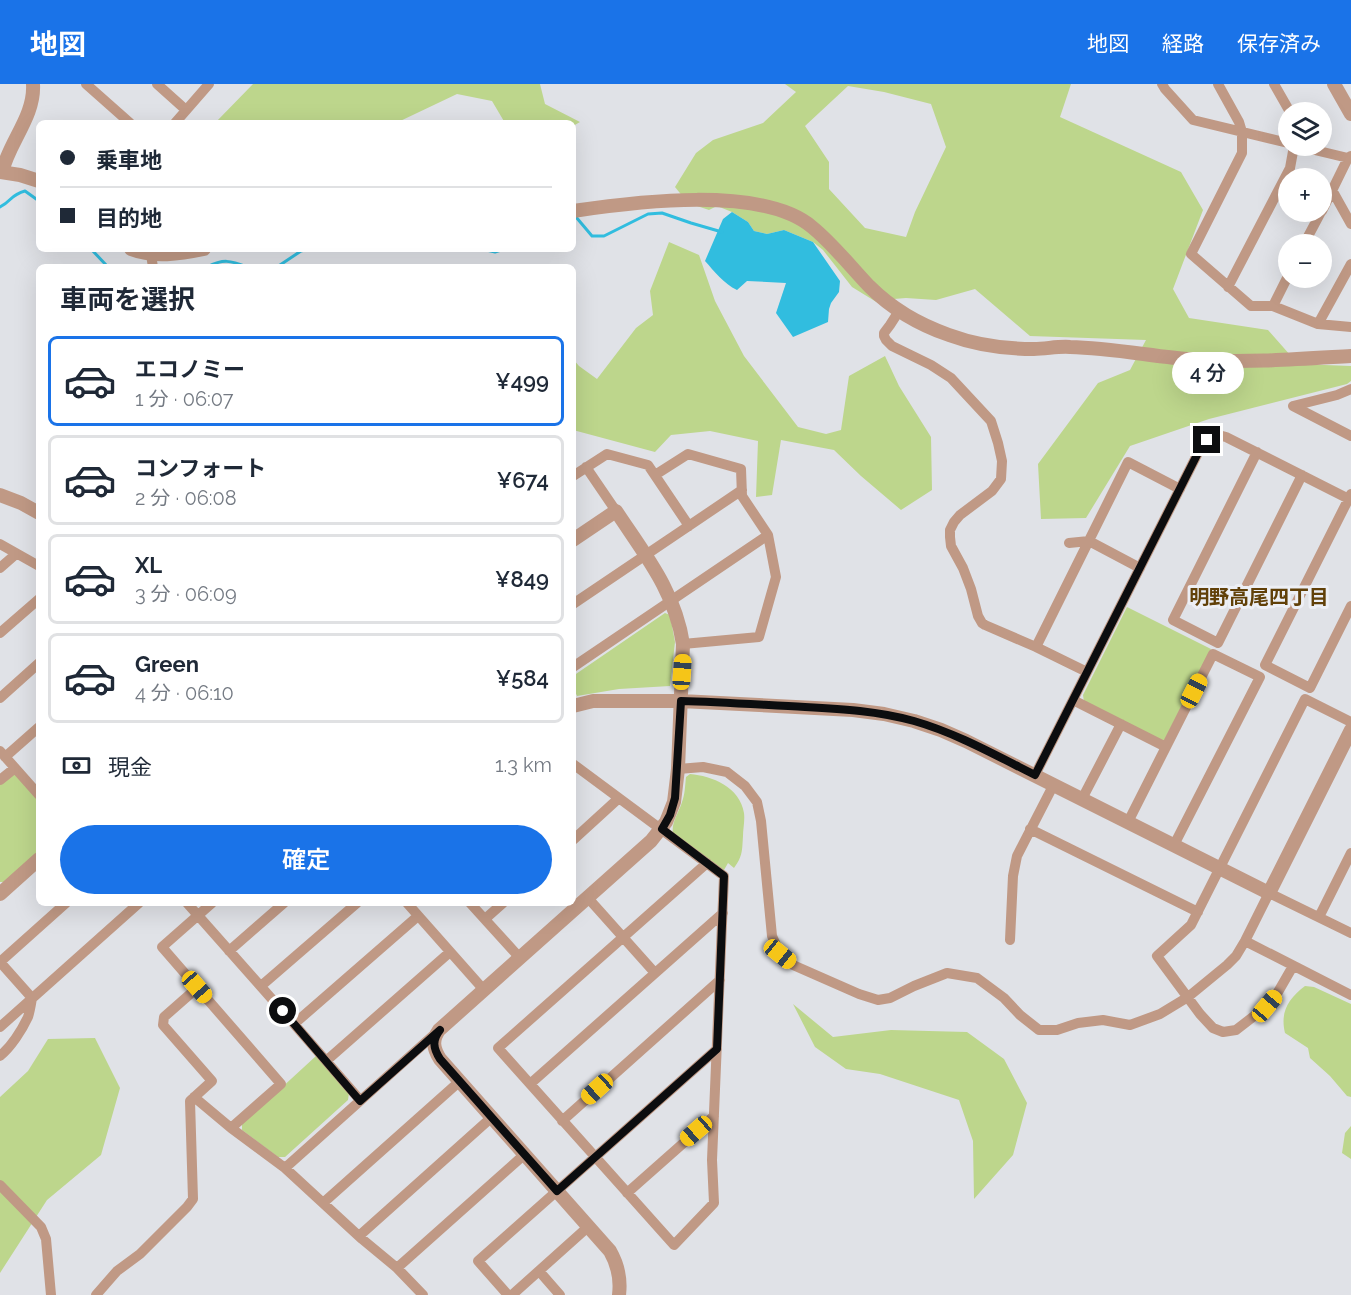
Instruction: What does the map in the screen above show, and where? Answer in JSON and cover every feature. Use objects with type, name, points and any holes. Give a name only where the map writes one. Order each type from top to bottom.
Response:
[{"type":"street","points":[[33,84],[30,108],[1,172],[36,180]]},
{"type":"street","points":[[87,84],[127,120]]},
{"type":"street","points":[[157,84],[186,110]]},
{"type":"street","points":[[178,120],[209,84]]},
{"type":"street","points":[[1162,84],[1193,120],[1278,141]]},
{"type":"street","points":[[1218,84],[1239,122],[1242,132],[1242,153],[1191,254],[1251,306],[1273,306],[1318,324],[1351,327]]},
{"type":"street","points":[[1274,84],[1284,102]]},
{"type":"street","points":[[1334,84],[1351,114]]},
{"type":"street","points":[[1332,153],[1350,157],[1332,190],[1351,224]]},
{"type":"street","points":[[1228,287],[1290,168],[1293,156]]},
{"type":"street","points":[[576,211],[635,202],[688,200],[747,203],[785,211],[810,225],[870,288],[899,311],[933,329],[975,343],[1007,348],[1069,347],[1214,361],[1351,356]]},
{"type":"street","points":[[136,252],[152,261],[166,255],[185,252]]},
{"type":"street","points":[[1318,324],[1351,264]]},
{"type":"street","points":[[1273,306],[1282,288]]},
{"type":"street","points":[[899,311],[891,326],[884,333],[886,340],[897,350],[931,365],[951,378],[991,421],[998,442],[1002,461],[1001,479],[992,491],[954,522],[950,530],[951,546],[963,568],[978,616],[982,623],[1036,646],[1087,672]]},
{"type":"street","points":[[1351,389],[1337,395],[1293,406],[1351,436]]},
{"type":"street","points":[[1035,775],[1202,445],[1211,438],[1226,437],[1350,497],[1265,665],[1310,688],[1351,606]]},
{"type":"street","points":[[1257,452],[1173,620],[1218,643],[1302,475]]},
{"type":"street","points":[[576,474],[607,454],[648,465],[689,526]]},
{"type":"street","points":[[655,475],[688,454],[741,469],[742,496],[768,535],[776,577],[759,637],[683,644]]},
{"type":"street","points":[[1036,646],[1128,462],[1180,489]]},
{"type":"street","points":[[285,1168],[651,842],[670,815],[678,768],[683,644],[680,623],[664,584],[586,467]]},
{"type":"street","points":[[576,602],[742,490]]},
{"type":"street","points":[[0,495],[36,512]]},
{"type":"street","points":[[576,538],[616,511]]},
{"type":"street","points":[[576,665],[768,535]]},
{"type":"street","points":[[1069,543],[1089,541],[1140,568]]},
{"type":"street","points":[[0,544],[36,564]]},
{"type":"street","points":[[0,568],[16,554]]},
{"type":"street","points":[[0,633],[36,602]]},
{"type":"street","points":[[1128,822],[1213,654],[1260,677],[1174,845]]},
{"type":"street","points":[[0,698],[36,666]]},
{"type":"street","points":[[1293,966],[1267,1006],[1236,1030],[1223,1032],[1213,1028],[1157,956],[1191,925],[1305,699],[1351,723]]},
{"type":"street","points":[[1073,700],[1166,747]]},
{"type":"street","points":[[576,705],[593,701],[681,701],[853,710],[914,721],[966,741],[1351,933]]},
{"type":"street","points":[[1082,799],[1121,724]]},
{"type":"street","points":[[36,729],[3,754],[36,791]]},
{"type":"street","points":[[678,768],[703,767],[727,772],[745,786],[757,802],[761,821],[772,936],[780,954],[794,965],[878,1000],[890,998],[947,973],[977,978],[1004,998],[1039,1030],[1057,1030],[1078,1023],[1103,1020],[1130,1025],[1160,1014],[1188,997],[1236,956],[1351,730]]},
{"type":"street","points":[[0,780],[15,768]]},
{"type":"street","points":[[576,770],[619,798],[724,876],[712,1160],[714,1203],[674,1245],[498,1048],[706,863]]},
{"type":"street","points":[[1010,940],[1012,876],[1017,856],[1054,784]]},
{"type":"street","points":[[576,837],[619,798]]},
{"type":"street","points":[[1030,829],[1198,912]]},
{"type":"street","points":[[1319,917],[1351,853]]},
{"type":"street","points":[[1,891],[36,862]]},
{"type":"street","points":[[588,898],[655,973]]},
{"type":"street","points":[[32,998],[0,962],[63,906]]},
{"type":"street","points":[[0,1027],[136,906]]},
{"type":"street","points":[[190,906],[360,1101]]},
{"type":"street","points":[[208,906],[162,947],[281,1084],[231,1128]]},
{"type":"street","points":[[230,951],[281,906]]},
{"type":"street","points":[[261,986],[354,906]]},
{"type":"street","points":[[410,906],[484,990]]},
{"type":"street","points":[[473,906],[520,958]]},
{"type":"street","points":[[485,919],[500,906]]},
{"type":"street","points":[[530,1084],[723,913]]},
{"type":"street","points":[[294,1023],[418,916]]},
{"type":"street","points":[[1245,941],[1351,995]]},
{"type":"street","points":[[326,1061],[450,952]]},
{"type":"street","points":[[562,1121],[720,980]]},
{"type":"street","points":[[96,1295],[117,1271],[140,1254],[193,1199],[190,1101],[212,1081],[163,1025],[164,1017],[197,987]]},
{"type":"street","points":[[0,1058],[29,1016],[32,998]]},
{"type":"street","points":[[440,1030],[434,1040],[436,1052],[610,1251],[615,1260],[619,1278],[619,1295]]},
{"type":"street","points":[[589,1226],[510,1295],[478,1261],[717,1049]]},
{"type":"street","points":[[323,1203],[460,1081]]},
{"type":"street","points":[[194,1097],[285,1168],[397,1268],[423,1295]]},
{"type":"street","points":[[627,1193],[714,1116]]},
{"type":"street","points":[[359,1236],[492,1117]]},
{"type":"street","points":[[397,1268],[525,1154]]},
{"type":"street","points":[[0,1185],[41,1227],[46,1239],[51,1295]]},
{"type":"street","points":[[539,1271],[560,1295]]},
{"type":"green space","points":[[253,84],[540,84],[545,104],[580,122],[576,124],[576,120],[503,120],[492,101],[457,94],[402,120],[218,120]]},
{"type":"green space","points":[[785,84],[1071,84],[1060,117],[1181,172],[1203,210],[1173,289],[1189,318],[1268,330],[1298,364],[1351,366],[1351,381],[1347,384],[1209,419],[1130,446],[1086,518],[1041,519],[1038,464],[1098,383],[1130,370],[1146,340],[1030,336],[975,289],[936,300],[906,298],[878,303],[852,287],[823,250],[813,242],[784,230],[767,234],[754,231],[748,222],[732,212],[717,206],[709,210],[688,203],[675,187],[696,153],[713,140],[763,123],[796,92]],"holes":[[[848,86],[931,104],[946,147],[915,212],[906,237],[865,228],[829,189],[829,162],[805,126]]]},
{"type":"green space","points":[[669,242],[699,255],[715,301],[744,356],[798,427],[826,434],[841,430],[849,376],[885,356],[899,386],[931,437],[932,490],[901,510],[834,450],[781,440],[772,495],[756,497],[758,441],[710,431],[671,435],[655,452],[576,431],[576,362],[597,379],[636,328],[653,315],[650,291]]},
{"type":"green space","points":[[1127,607],[1211,649],[1163,743],[1084,702],[1083,695]]},
{"type":"green space","points":[[665,613],[670,615],[675,642],[670,686],[619,689],[577,696],[576,674]]},
{"type":"green space","points":[[13,772],[36,798],[36,855],[5,882],[0,882],[0,784]]},
{"type":"green space","points":[[690,774],[707,777],[724,784],[737,796],[741,804],[744,816],[742,849],[734,868],[728,863],[724,870],[673,833],[674,821],[684,796],[686,777]]},
{"type":"green space","points":[[1305,986],[1314,987],[1351,1004],[1351,1097],[1347,1096],[1310,1058],[1308,1048],[1285,1033],[1284,1019],[1287,1006]]},
{"type":"green space","points":[[793,1004],[833,1037],[891,1030],[967,1032],[1004,1059],[1027,1103],[1013,1155],[974,1199],[973,1141],[959,1100],[880,1074],[846,1069],[815,1047]]},
{"type":"green space","points":[[95,1038],[120,1088],[101,1155],[47,1200],[0,1273],[0,1097],[28,1071],[48,1039]]},
{"type":"green space","points":[[316,1056],[349,1093],[348,1100],[285,1157],[278,1157],[242,1130],[242,1124]]},
{"type":"green space","points":[[1351,1126],[1351,1159],[1342,1153],[1345,1133]]},
{"type":"water","points":[[732,212],[748,222],[754,231],[767,234],[784,230],[813,242],[840,281],[839,292],[829,309],[828,322],[793,337],[776,313],[786,283],[747,281],[737,290],[724,281],[705,261],[723,219]]},
{"type":"waterway","points":[[0,207],[16,194],[25,191],[36,199]]},
{"type":"waterway","points":[[576,217],[592,236],[604,236],[648,214],[662,213],[722,232]]},
{"type":"waterway","points":[[94,252],[105,264]]},
{"type":"waterway","points":[[282,264],[300,252]]},
{"type":"waterway","points":[[215,264],[227,261],[239,264]]},
{"type":"district","name":"明野高尾四丁目","points":[[1259,597]]},
{"type":"route","points":[[283,1011],[360,1101],[440,1030],[436,1035],[434,1045],[440,1059],[557,1191],[717,1049],[724,876],[662,829],[670,815],[675,798],[681,701],[853,710],[884,714],[941,730],[1035,775],[1202,445],[1207,440]]}]
